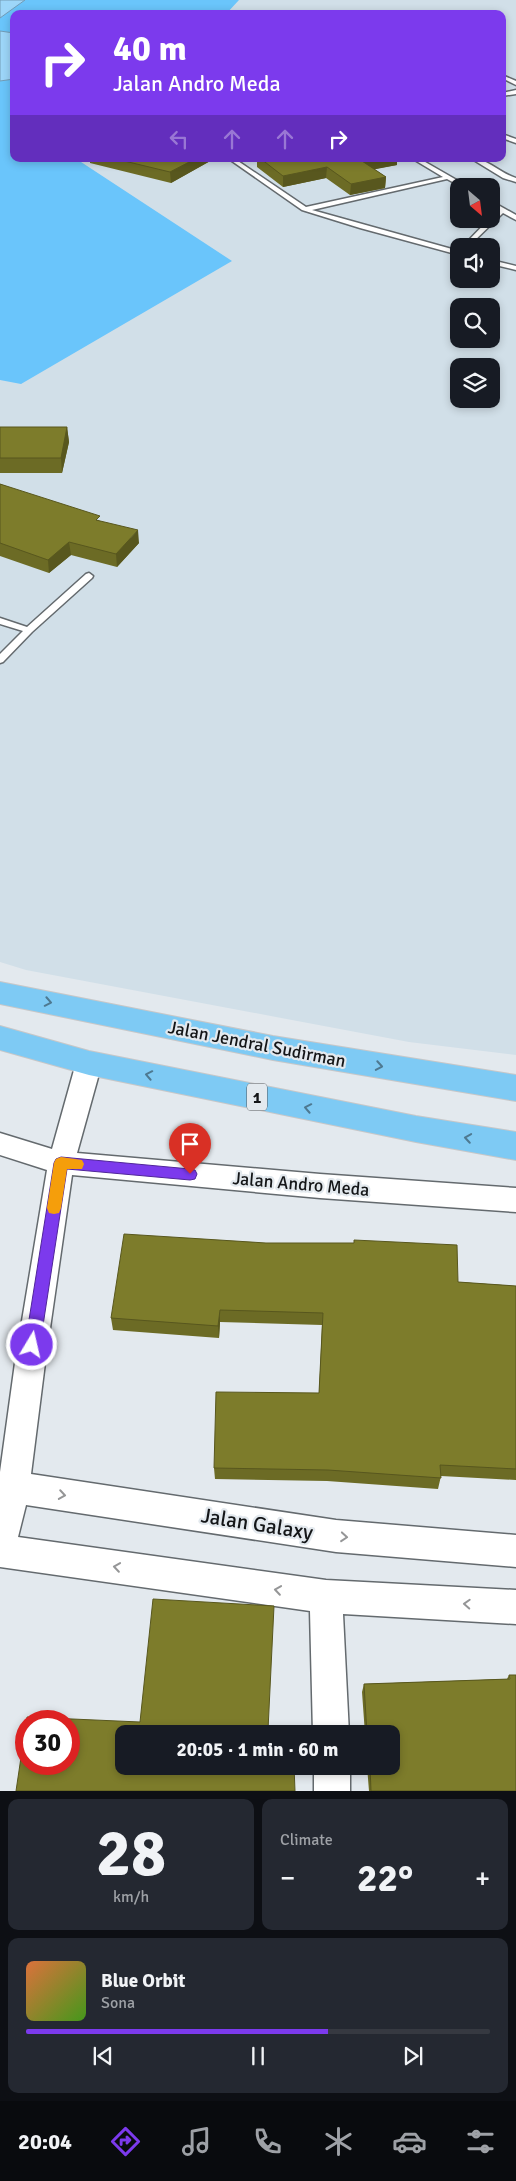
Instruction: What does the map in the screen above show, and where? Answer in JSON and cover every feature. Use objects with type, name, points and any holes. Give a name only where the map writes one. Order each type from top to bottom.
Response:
[{"type":"highway","name":"Jalan Jendral Sudirman","points":[[0,993],[273,1048],[516,1088]]},
{"type":"highway","name":"1","points":[[0,1038],[90,1063],[416,1130],[516,1146]]},
{"type":"street","points":[[0,1545],[7,1488],[30,1363],[61,1163],[90,1063]]},
{"type":"street","name":"Jalan Andro Meda","points":[[0,1144],[61,1163],[320,1186],[516,1200]]},
{"type":"street","name":"Jalan Galaxy","points":[[7,1488],[336,1536],[516,1551]]},
{"type":"street","points":[[0,1550],[326,1597],[516,1607]]},
{"type":"street","points":[[326,1597],[331,1725]]},
{"type":"street","points":[[332,1775],[332,1791]]},
{"type":"lane","points":[[237,162],[304,209],[450,251]]},
{"type":"lane","points":[[422,162],[449,177]]},
{"type":"lane","points":[[480,162],[505,177],[516,180]]},
{"type":"lane","points":[[243,166],[252,164]]},
{"type":"lane","points":[[304,209],[449,177]]},
{"type":"lane","points":[[474,238],[502,210],[516,218]]},
{"type":"lane","points":[[500,264],[516,268]]},
{"type":"lane","points":[[0,660],[4,650],[89,576]]},
{"type":"lane","points":[[0,621],[29,630]]},
{"type":"shaded area","points":[[0,0],[516,0],[516,1055],[409,1042],[26,970],[0,962]]},
{"type":"shaded area","points":[[0,0],[239,0],[230,10],[10,10],[10,162],[81,162],[232,261],[21,384],[0,380]]},
{"type":"shaded area","points":[[0,0],[25,0],[10,10],[0,18]]},
{"type":"shaded area","points":[[0,31],[10,32],[10,80],[0,81]]},
{"type":"building","points":[[128,162],[189,162],[170,172]]},
{"type":"building","points":[[265,162],[364,162],[386,177],[351,184],[327,167],[283,176]]},
{"type":"building","points":[[0,427],[67,427],[61,458],[0,458]]},
{"type":"building","points":[[0,484],[100,516],[96,520],[138,530],[116,554],[69,542],[48,560],[0,543]]},
{"type":"building","points":[[124,1234],[266,1243],[354,1243],[354,1240],[457,1245],[458,1282],[516,1286],[516,1469],[440,1465],[441,1478],[328,1470],[214,1468],[216,1392],[319,1393],[323,1313],[220,1310],[218,1326],[111,1318]]},
{"type":"building","points":[[153,1599],[274,1606],[268,1725],[115,1725],[115,1775],[294,1775],[295,1791],[16,1791],[18,1775],[80,1775],[80,1719],[140,1722]]},
{"type":"building","points":[[509,1675],[516,1675],[516,1791],[371,1791],[370,1775],[400,1775],[400,1725],[366,1725],[364,1684],[510,1679]]},
{"type":"slow traffic","points":[[54,1208],[61,1163],[78,1164]]},
{"type":"route","points":[[32,1345],[61,1163],[190,1174]]}]
